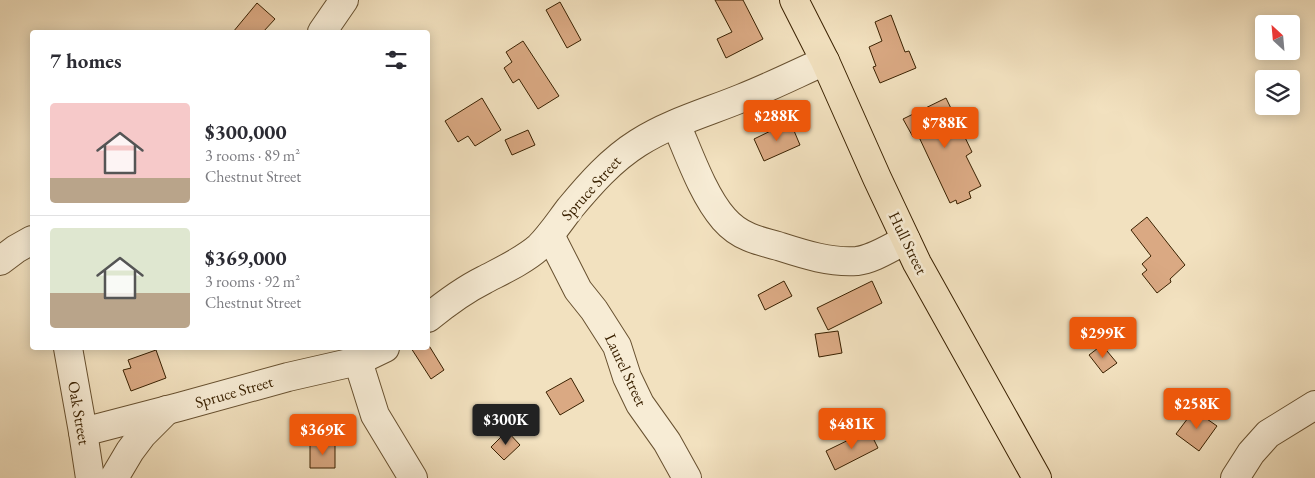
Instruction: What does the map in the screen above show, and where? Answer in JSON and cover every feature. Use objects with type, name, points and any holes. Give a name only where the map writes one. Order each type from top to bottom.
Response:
[{"type":"main road","name":"Hull Street","points":[[794,0],[825,61],[906,240],[948,320],[1037,478]]},
{"type":"street","points":[[323,30],[344,0]]},
{"type":"street","name":"Spruce Street","points":[[430,316],[456,297],[516,263],[538,248],[608,166],[623,152],[640,141],[825,61]]},
{"type":"street","points":[[676,124],[706,193],[717,210],[735,230],[749,237],[807,255],[827,259],[856,261],[875,256],[906,240]]},
{"type":"street","name":"Laurel Street","points":[[550,236],[578,290],[594,310],[617,346],[627,377],[640,404],[667,442],[686,478]]},
{"type":"street","points":[[0,261],[30,241]]},
{"type":"street","name":"Oak Street","points":[[68,350],[90,478]]},
{"type":"street","name":"Spruce Street","points":[[83,432],[288,377],[358,361],[381,350]]},
{"type":"street","points":[[358,361],[375,415],[413,478]]},
{"type":"street","points":[[1235,478],[1259,442],[1268,434],[1315,405]]},
{"type":"street","name":"Spruce Street","points":[[114,478],[142,435],[167,410]]},
{"type":"building","points":[[715,0],[743,0],[763,39],[726,58],[717,39],[732,32]]},
{"type":"building","points":[[560,2],[581,40],[567,48],[546,10]]},
{"type":"building","points":[[257,3],[275,19],[265,30],[235,30]]},
{"type":"building","points":[[891,15],[905,52],[909,51],[916,68],[880,83],[873,67],[876,66],[869,47],[882,41],[875,22]]},
{"type":"building","points":[[523,41],[559,96],[538,109],[519,79],[513,83],[504,68],[512,62],[506,52]]},
{"type":"building","points":[[482,98],[501,130],[475,146],[468,136],[458,142],[445,121]]},
{"type":"building","points":[[946,98],[972,152],[966,156],[981,186],[969,192],[971,198],[957,204],[956,200],[950,203],[918,135],[913,137],[903,119]]},
{"type":"building","points":[[785,124],[787,128],[792,126],[800,145],[764,161],[754,139]]},
{"type":"building","points":[[528,130],[535,145],[512,155],[505,140]]},
{"type":"building","points":[[1147,217],[1185,265],[1170,279],[1171,282],[1157,293],[1142,274],[1147,270],[1142,264],[1151,256],[1131,230]]},
{"type":"building","points":[[784,281],[792,296],[765,310],[758,295]]},
{"type":"building","points":[[872,281],[882,303],[828,330],[817,308]]},
{"type":"building","points":[[838,331],[842,353],[819,357],[815,334]]},
{"type":"building","points":[[1102,345],[1117,363],[1103,373],[1089,355]]},
{"type":"building","points":[[430,347],[444,370],[431,379],[412,350],[430,350]]},
{"type":"building","points":[[156,350],[166,378],[131,391],[123,370],[131,368],[128,360]]},
{"type":"building","points":[[571,378],[584,401],[560,415],[546,392]]},
{"type":"building","points":[[1194,410],[1217,426],[1199,451],[1176,434]]},
{"type":"building","points":[[869,430],[878,448],[835,470],[826,451]]},
{"type":"building","points":[[507,431],[520,445],[504,460],[491,447]]},
{"type":"building","points":[[335,443],[335,468],[310,468],[310,444]]}]
